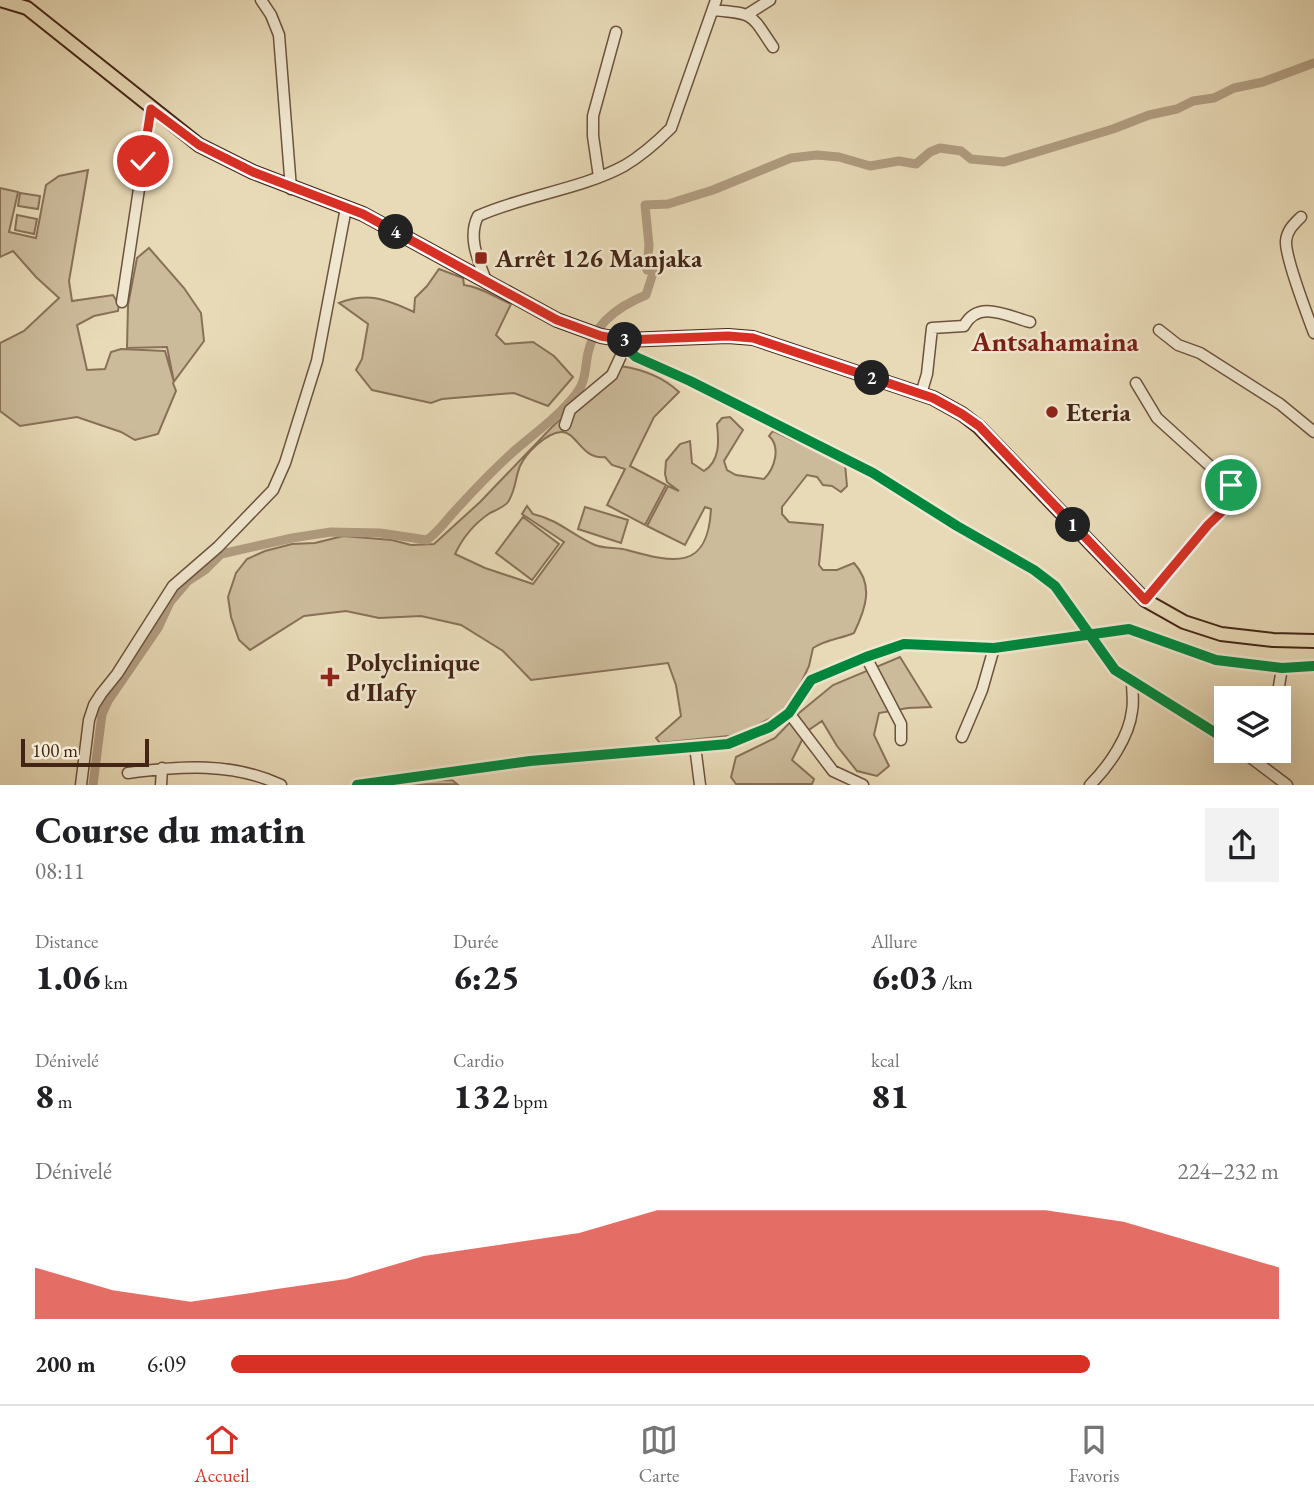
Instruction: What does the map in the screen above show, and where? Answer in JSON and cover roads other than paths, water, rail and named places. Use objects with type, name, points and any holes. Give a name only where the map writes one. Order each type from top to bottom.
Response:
[{"type":"main road","points":[[0,0],[27,8],[199,145],[291,188],[363,214],[557,320],[625,344],[728,336],[753,338],[945,403],[979,426],[1145,600],[1184,622],[1221,634],[1314,641]]},
{"type":"street","points":[[261,0],[271,15],[279,36],[291,188]]},
{"type":"street","points":[[748,14],[770,0]]},
{"type":"street","points":[[487,284],[472,233],[478,216],[599,177],[625,165],[671,128],[715,5],[748,14],[773,47]]},
{"type":"street","points":[[599,177],[593,116],[616,32]]},
{"type":"street","points":[[121,302],[151,109]]},
{"type":"street","points":[[81,785],[89,720],[101,694],[117,674],[173,586],[228,538],[273,490],[317,361],[346,208]]},
{"type":"street","points":[[1301,217],[1290,229],[1286,242],[1314,333]]},
{"type":"street","points":[[921,394],[927,374],[932,328],[964,327],[970,316],[987,310],[1030,322]]},
{"type":"street","points":[[1159,330],[1178,345],[1200,353],[1280,404],[1314,432]]},
{"type":"street","points":[[565,425],[570,410],[612,375],[625,344],[636,357],[873,472],[957,526],[1034,570],[1055,586],[1115,670],[1214,732]]},
{"type":"street","points":[[1136,383],[1157,418],[1231,485],[1235,492],[1234,500],[1208,525],[1145,600]]},
{"type":"street","points":[[357,785],[530,761],[728,744],[770,727],[789,713],[811,680],[866,657],[904,645],[994,648],[1129,629],[1216,660],[1282,668],[1314,666]]},
{"type":"street","points":[[962,737],[982,690],[994,648]]},
{"type":"street","points":[[866,657],[901,724],[901,740]]},
{"type":"street","points":[[1279,686],[1282,668]]},
{"type":"street","points":[[1090,785],[1103,771],[1125,732],[1132,711],[1132,682]]},
{"type":"street","points":[[789,713],[833,771],[863,785]]},
{"type":"street","points":[[695,746],[701,785]]},
{"type":"street","points":[[1258,763],[1287,785]]},
{"type":"street","points":[[128,773],[176,766],[223,768],[246,772],[281,785]]},
{"type":"street","points":[[161,785],[162,768]]},
{"type":"waterway","points":[[93,785],[102,714],[108,701],[158,628],[170,602],[188,581],[205,570],[221,554],[331,532],[380,533],[427,540],[497,467],[562,410],[582,384],[591,342],[602,324],[626,304],[646,295],[654,270],[647,270],[649,245],[645,205],[668,204],[713,190],[791,158],[817,155],[839,157],[870,166],[899,161],[916,164],[930,152],[940,148],[961,151],[971,159],[1004,162],[1113,129],[1149,115],[1177,109],[1193,101],[1214,98],[1234,88],[1263,82],[1314,63]]},
{"type":"place","name":"Arrêt 126 Manjaka","points":[[481,258]]},
{"type":"place","name":"Eteria","points":[[1052,412]]},
{"type":"place","name":"Polyclinique d'Ilafy","points":[[330,677]]},
{"type":"district","name":"Antsahamaina","points":[[1055,341]]}]
